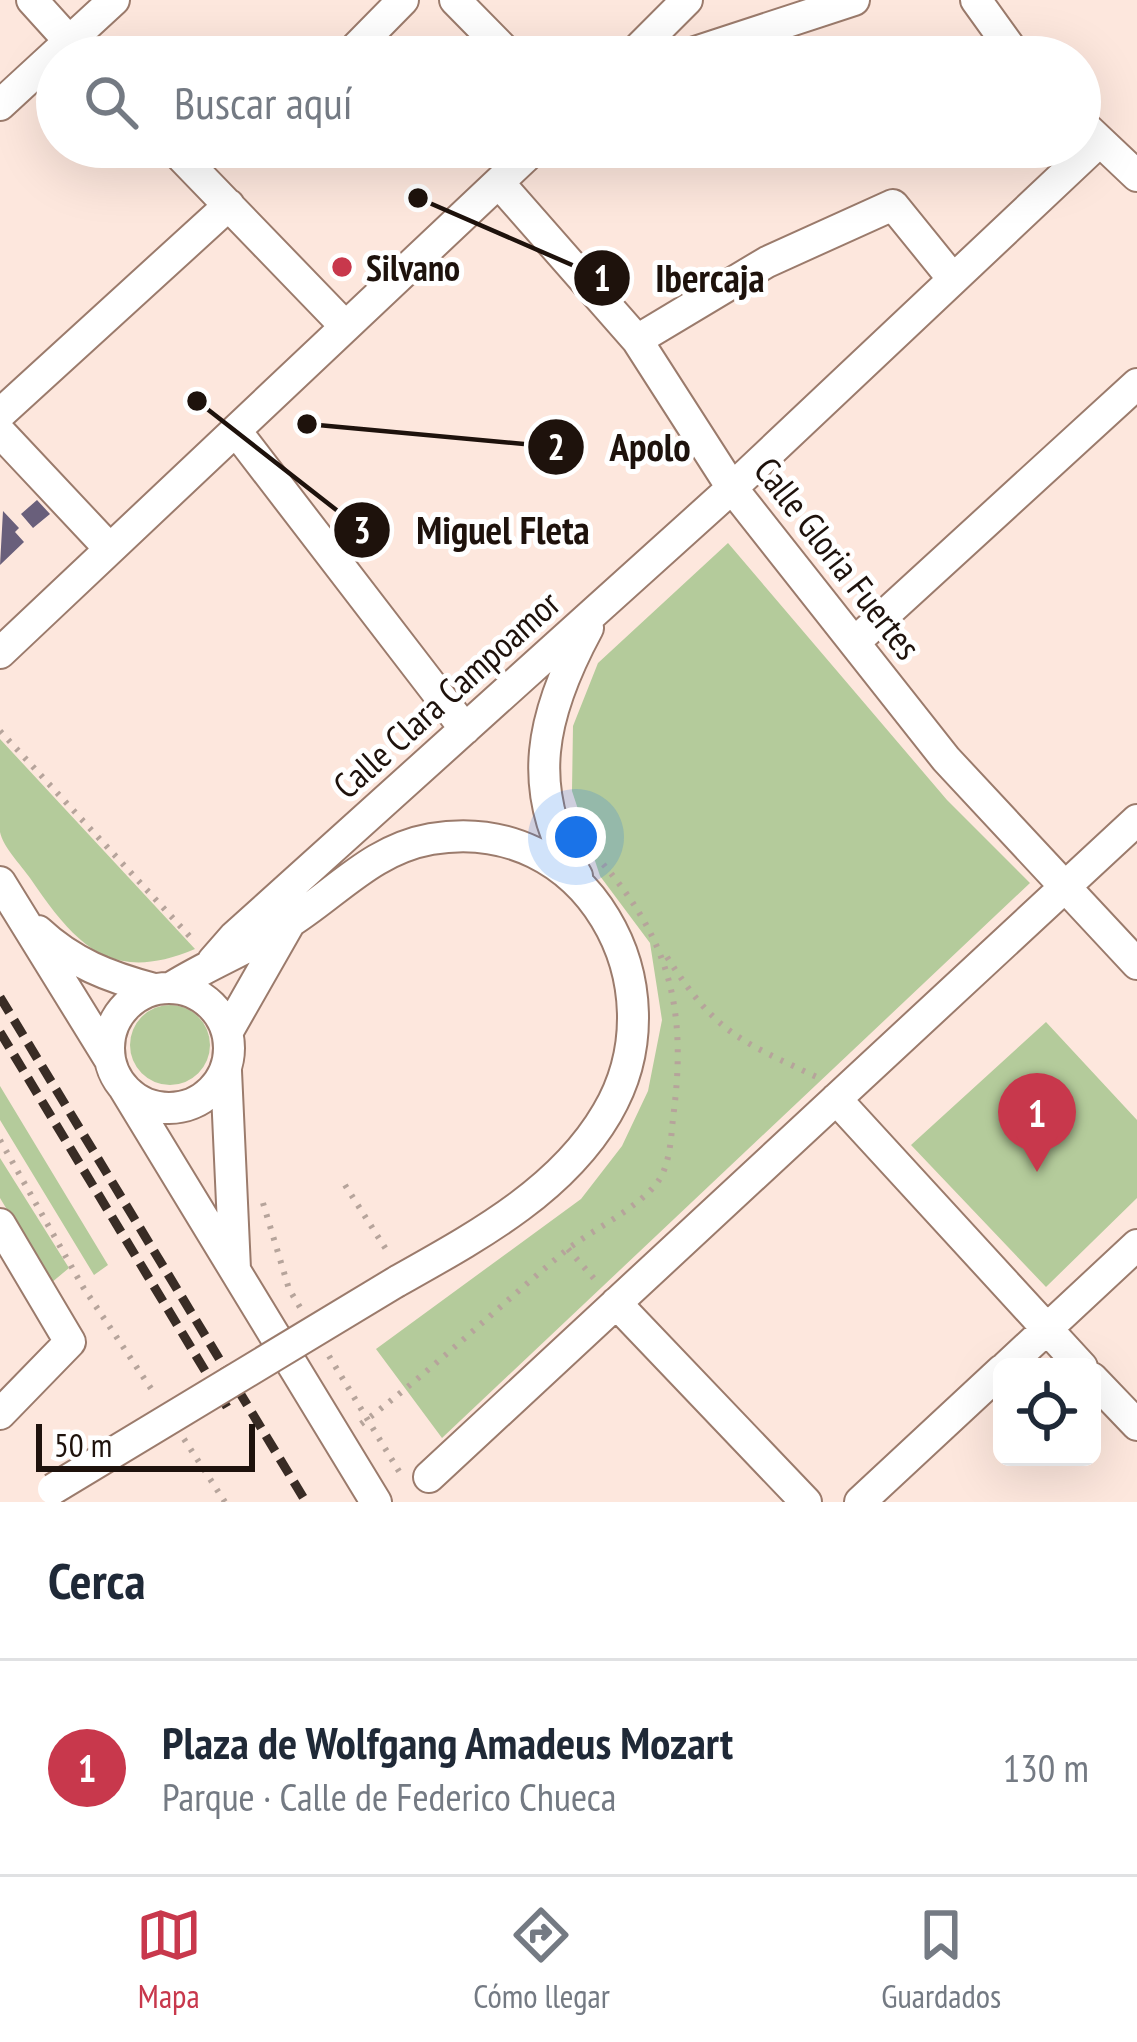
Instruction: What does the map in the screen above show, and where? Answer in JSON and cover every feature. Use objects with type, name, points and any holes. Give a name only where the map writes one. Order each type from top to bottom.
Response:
[{"type":"street","points":[[32,0],[64,36]]},
{"type":"street","points":[[87,36],[114,0]]},
{"type":"street","points":[[368,36],[403,0]]},
{"type":"street","points":[[455,0],[490,36]]},
{"type":"street","points":[[651,36],[687,0]]},
{"type":"street","points":[[744,36],[854,0]]},
{"type":"street","points":[[976,0],[1002,36]]},
{"type":"street","points":[[0,104],[36,79]]},
{"type":"street","points":[[1101,142],[1137,176]]},
{"type":"street","points":[[193,168],[345,326]]},
{"type":"street","points":[[0,652],[514,168]]},
{"type":"street","name":"Calle Clara Campoamor","points":[[213,962],[732,488],[953,279],[1056,168]]},
{"type":"street","name":"Calle Gloria Fuertes","points":[[499,183],[638,340],[732,488],[946,759],[1137,964]]},
{"type":"street","points":[[0,414],[229,205]]},
{"type":"street","points":[[638,340],[767,262],[893,206],[953,279]]},
{"type":"street","points":[[855,643],[1137,384]]},
{"type":"street","points":[[236,431],[465,729]]},
{"type":"street","points":[[0,432],[108,547]]},
{"type":"street","points":[[0,622],[54,578],[65,588]]},
{"type":"street","points":[[43,1496],[535,1196],[591,1139],[622,1086],[634,1043],[633,986],[618,937],[567,861],[554,826],[542,753],[555,696],[597,610]]},
{"type":"street","points":[[415,1476],[616,1303],[1137,820]]},
{"type":"street","points":[[110,1060],[113,1024],[137,996],[163,988],[289,924],[385,854],[430,840],[487,838],[549,861],[586,892]]},
{"type":"street","points":[[0,883],[376,1502]]},
{"type":"street","points":[[20,915],[61,952],[92,969],[206,999],[219,1012],[228,1031],[230,1053],[226,1071],[235,1268]]},
{"type":"street","points":[[228,1031],[289,924]]},
{"type":"street","points":[[124,1088],[140,1101],[180,1108],[215,1088],[226,1071]]},
{"type":"street","points":[[836,1099],[1073,1358]]},
{"type":"street","points":[[0,1224],[70,1342],[0,1414]]},
{"type":"street","points":[[1016,1358],[1137,1245]]},
{"type":"street","points":[[616,1303],[806,1502]]},
{"type":"street","points":[[860,1502],[993,1379]]},
{"type":"street","points":[[1101,1387],[1137,1424]]},
{"type":"path","points":[[592,853],[635,902],[688,990],[721,1028],[821,1078],[836,1099]]},
{"type":"path","points":[[339,1441],[658,1180],[668,1160],[678,1086],[679,1024],[670,975],[658,944]]},
{"type":"path","points":[[0,1140],[83,1287],[161,1404]]},
{"type":"path","points":[[345,1185],[400,1280]]},
{"type":"path","points":[[568,1249],[616,1303]]},
{"type":"path","points":[[289,1289],[311,1326]]},
{"type":"path","points":[[322,1345],[367,1419],[415,1476]]},
{"type":"path","points":[[174,1424],[225,1502]]},
{"type":"green space","points":[[728,543],[947,800],[1030,883],[442,1438],[376,1349],[581,1199],[622,1146],[648,1091],[662,1020],[650,943],[600,876],[572,791],[573,726],[598,663]]},
{"type":"green space","points":[[0,739],[195,949],[165,959],[117,960],[98,952],[63,922],[2,838]]},
{"type":"green space","points":[[170,1005],[198,1017],[210,1045],[198,1073],[170,1085],[142,1073],[130,1045],[142,1017]]},
{"type":"green space","points":[[1046,1022],[1137,1120],[1137,1198],[1046,1287],[911,1145]]},
{"type":"green space","points":[[0,1086],[108,1265],[94,1275],[0,1120]]},
{"type":"green space","points":[[0,1158],[69,1268],[51,1283],[0,1198]]},
{"type":"building","points":[[37,500],[50,514],[33,528],[21,514]]},
{"type":"building","points":[[3,511],[19,528],[15,532],[24,542],[0,565]]},
{"type":"railway","points":[[0,997],[306,1502]]},
{"type":"railway","points":[[0,1032],[227,1407]]},
{"type":"place","name":"Ibercaja","points":[[418,198]]},
{"type":"place","name":"Silvano","points":[[342,267]]},
{"type":"place","name":"Miguel Fleta","points":[[197,401]]},
{"type":"place","name":"Apolo","points":[[307,424]]},
{"type":"place","name":"Plaza de Wolfgang Amadeus Mozart","points":[[1037,1172]]}]
